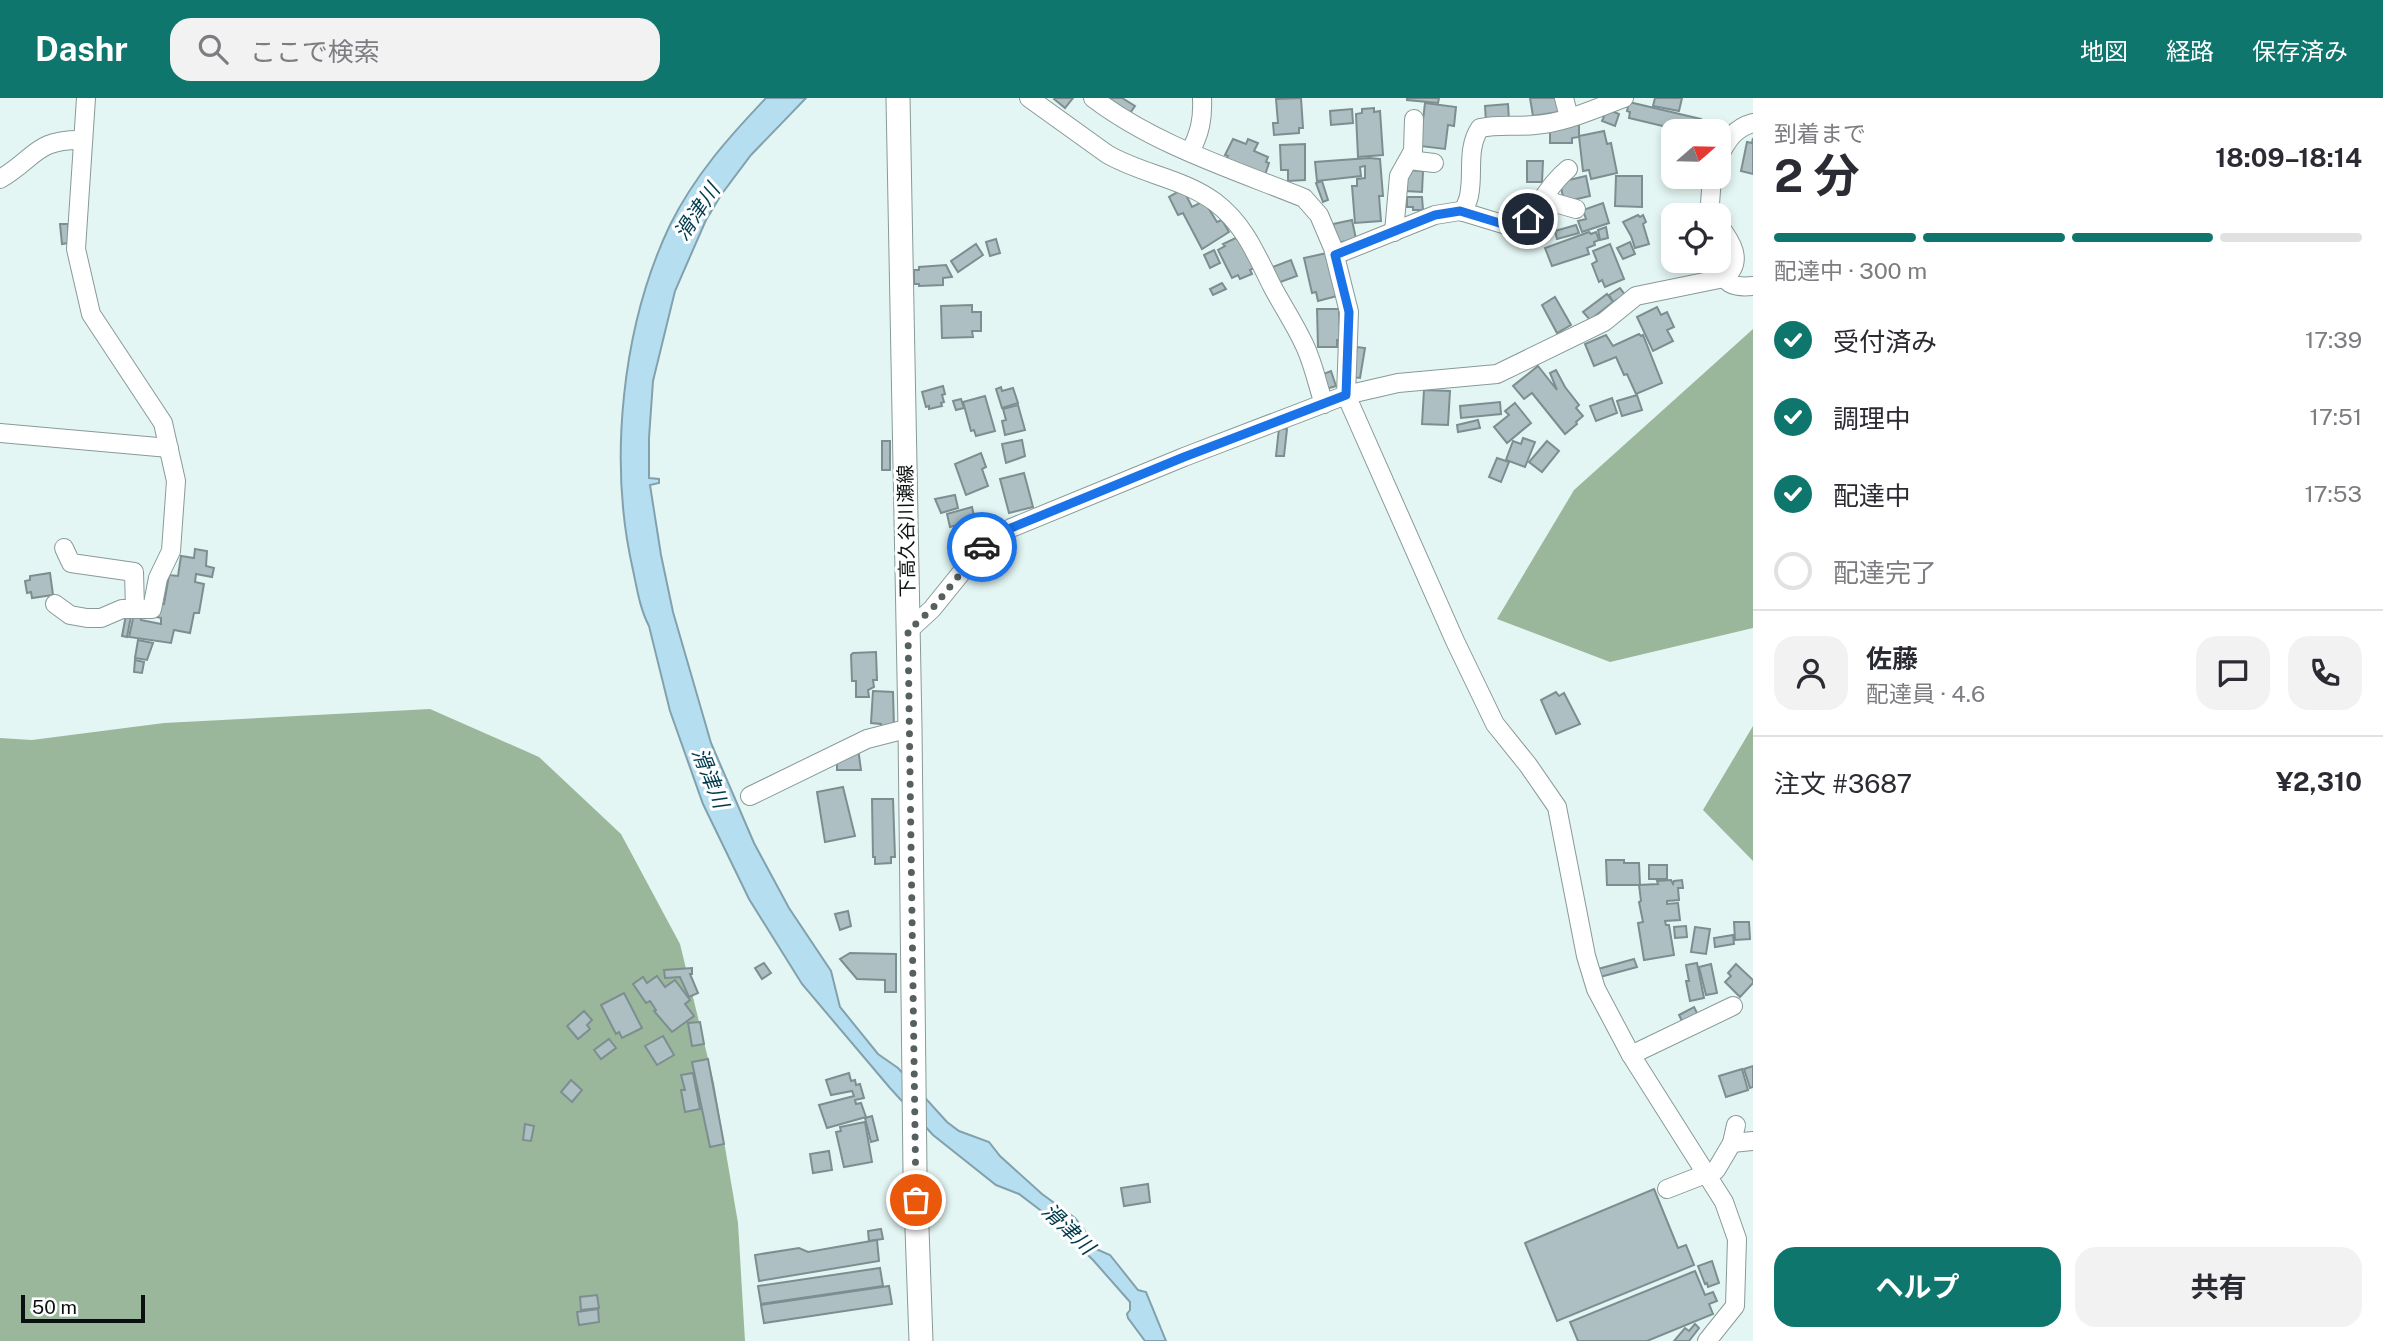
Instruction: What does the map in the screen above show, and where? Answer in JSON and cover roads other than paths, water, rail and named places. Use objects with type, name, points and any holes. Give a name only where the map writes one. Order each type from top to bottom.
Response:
[{"type":"main road","name":"下高久谷川瀬線","points":[[898,98],[915,1172],[921,1341]]},
{"type":"street","points":[[55,604],[71,615],[88,618],[101,618],[122,609],[152,610],[158,579],[171,551],[176,481],[163,423],[92,314],[76,249],[86,98]]},
{"type":"street","points":[[1029,98],[1114,158],[1182,183],[1214,202],[1228,214],[1255,249],[1304,344],[1324,404]]},
{"type":"street","points":[[1093,98],[1143,131],[1304,198],[1319,215],[1335,255],[1349,312],[1346,395],[1495,724],[1557,807],[1586,956],[1596,989],[1631,1055],[1745,1240],[1735,1306],[1707,1341]]},
{"type":"street","points":[[1189,152],[1200,133],[1202,98]]},
{"type":"street","points":[[1564,98],[1569,117]]},
{"type":"street","points":[[1463,212],[1469,196],[1469,166],[1473,145],[1480,128],[1535,125],[1569,117],[1624,98]]},
{"type":"street","points":[[1394,232],[1399,176],[1413,151],[1414,119]]},
{"type":"street","points":[[1731,135],[1742,126],[1753,123]]},
{"type":"street","points":[[0,178],[39,148],[54,141],[83,140]]},
{"type":"street","points":[[1409,160],[1434,163]]},
{"type":"street","points":[[1335,255],[1435,215],[1463,212],[1506,225],[1521,226],[1546,197],[1556,178],[1568,169]]},
{"type":"street","points":[[1546,197],[1555,204],[1576,209]]},
{"type":"street","points":[[1731,243],[1736,259],[1731,270]]},
{"type":"street","points":[[908,631],[932,609],[982,547],[1011,528],[1184,457],[1346,395],[1398,383],[1497,374],[1604,322],[1636,296],[1724,278],[1729,273]]},
{"type":"street","points":[[1724,278],[1729,284],[1753,286]]},
{"type":"street","points":[[0,433],[169,449]]},
{"type":"street","points":[[64,548],[71,564],[134,572],[135,609]]},
{"type":"street","points":[[750,796],[867,739],[910,728]]},
{"type":"street","points":[[1631,1055],[1733,1006]]},
{"type":"street","points":[[1667,1189],[1716,1170],[1732,1143],[1736,1125]]},
{"type":"street","points":[[1732,1143],[1753,1141]]},
{"type":"water","name":"滑津川","points":[[766,98],[806,98],[751,155],[706,220],[675,291],[653,381],[649,478],[659,479],[659,483],[650,485],[661,555],[673,612],[711,743],[754,843],[789,908],[831,971],[840,1007],[878,1054],[898,1068],[947,1122],[959,1131],[989,1142],[1000,1156],[1042,1194],[1075,1218],[1085,1231],[1087,1245],[1110,1255],[1138,1290],[1146,1292],[1166,1341],[1145,1341],[1128,1318],[1130,1302],[1093,1260],[1044,1213],[1019,1194],[996,1185],[933,1135],[802,984],[749,899],[703,804],[670,711],[649,626],[639,599],[625,528],[621,484],[624,394],[640,306],[670,225],[713,158]]}]
